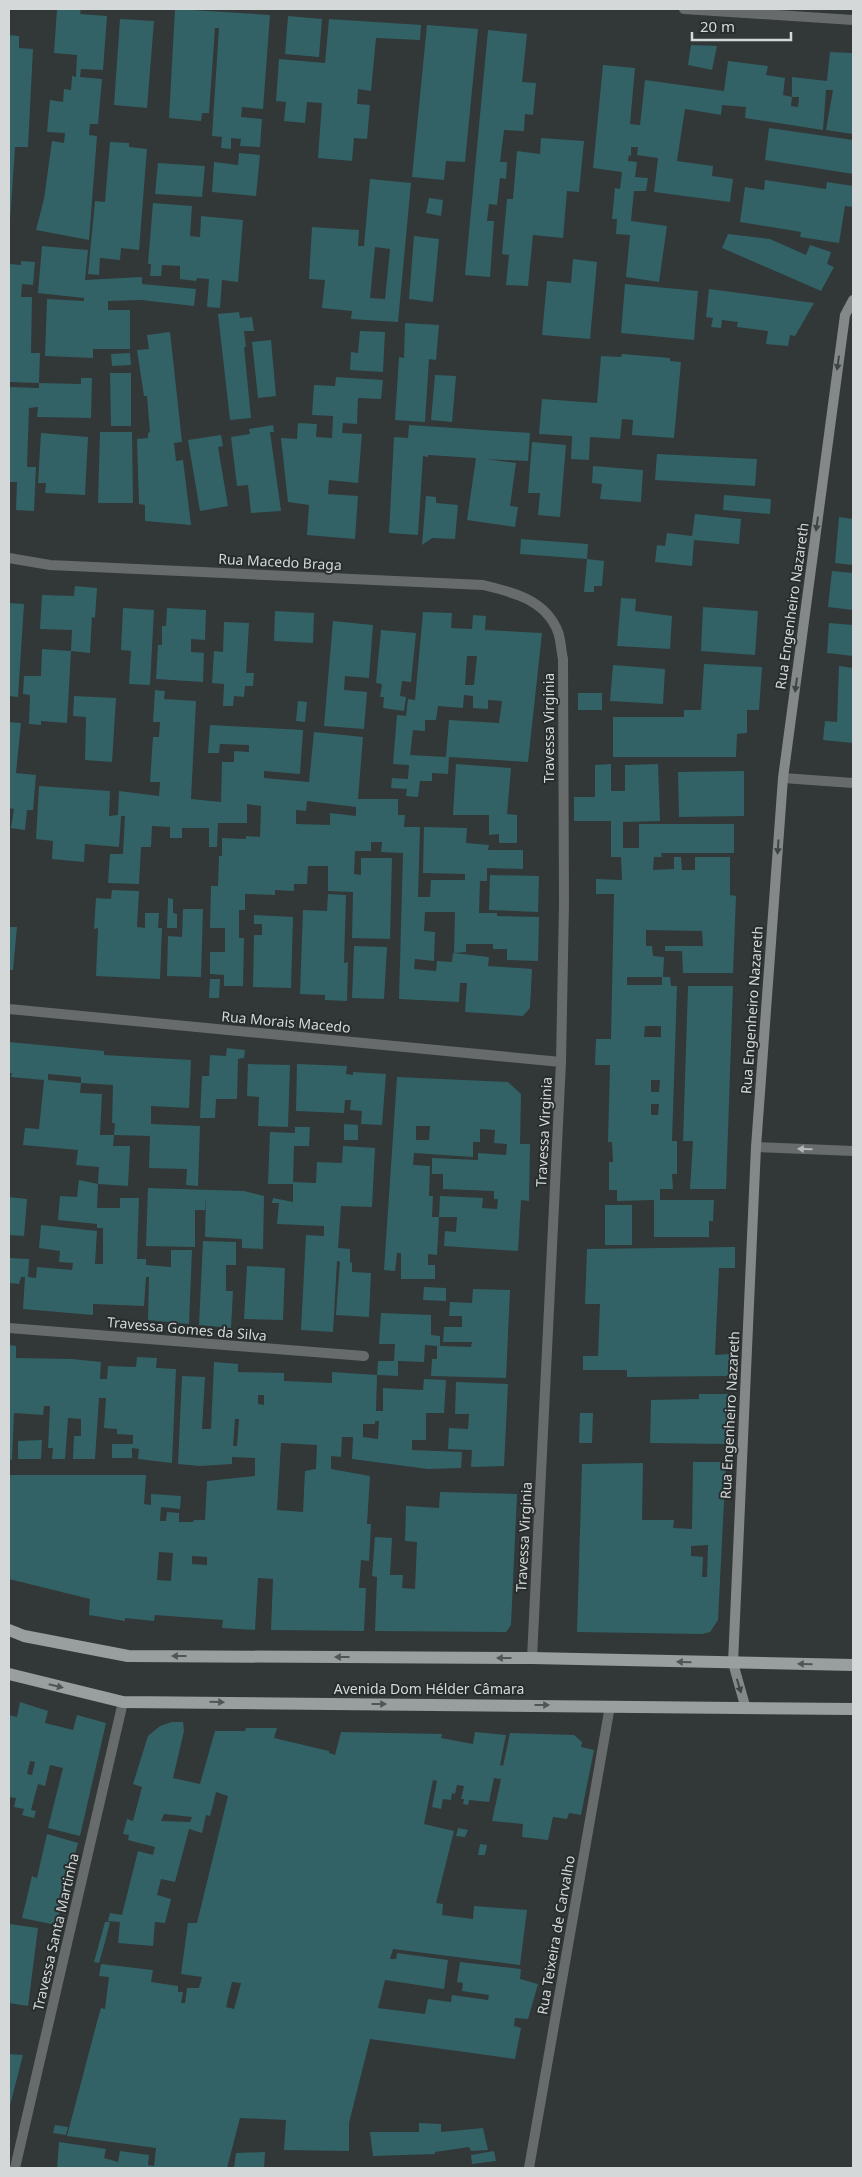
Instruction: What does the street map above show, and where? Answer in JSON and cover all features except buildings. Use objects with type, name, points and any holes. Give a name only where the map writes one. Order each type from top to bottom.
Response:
[{"type":"main road","points":[[9,1630],[24,1636],[128,1656],[532,1658],[853,1665]]},
{"type":"main road","name":"Avenida Dom Hélder Câmara","points":[[9,1674],[123,1702],[853,1709]]},
{"type":"street","points":[[684,9],[853,20]]},
{"type":"street","points":[[849,315],[853,300]]},
{"type":"street","name":"Rua Engenheiro Nazareth","points":[[746,1709],[733,1662],[756,1147],[783,778],[849,315]]},
{"type":"street","name":"Rua Macedo Braga","points":[[9,558],[50,564],[483,585],[515,592],[545,610]]},
{"type":"street","name":"Travessa Virginia","points":[[532,1658],[561,1062],[564,904],[562,659],[558,633],[545,610]]},
{"type":"street","points":[[783,778],[853,783]]},
{"type":"street","name":"Rua Morais Macedo","points":[[9,1009],[561,1062]]},
{"type":"street","points":[[756,1147],[853,1151]]},
{"type":"street","name":"Travessa Gomes da Silva","points":[[9,1328],[364,1356]]},
{"type":"street","name":"Travessa Santa Martinha","points":[[14,2168],[123,1702]]},
{"type":"street","name":"Rua Teixeira de Carvalho","points":[[530,2168],[610,1706]]}]
